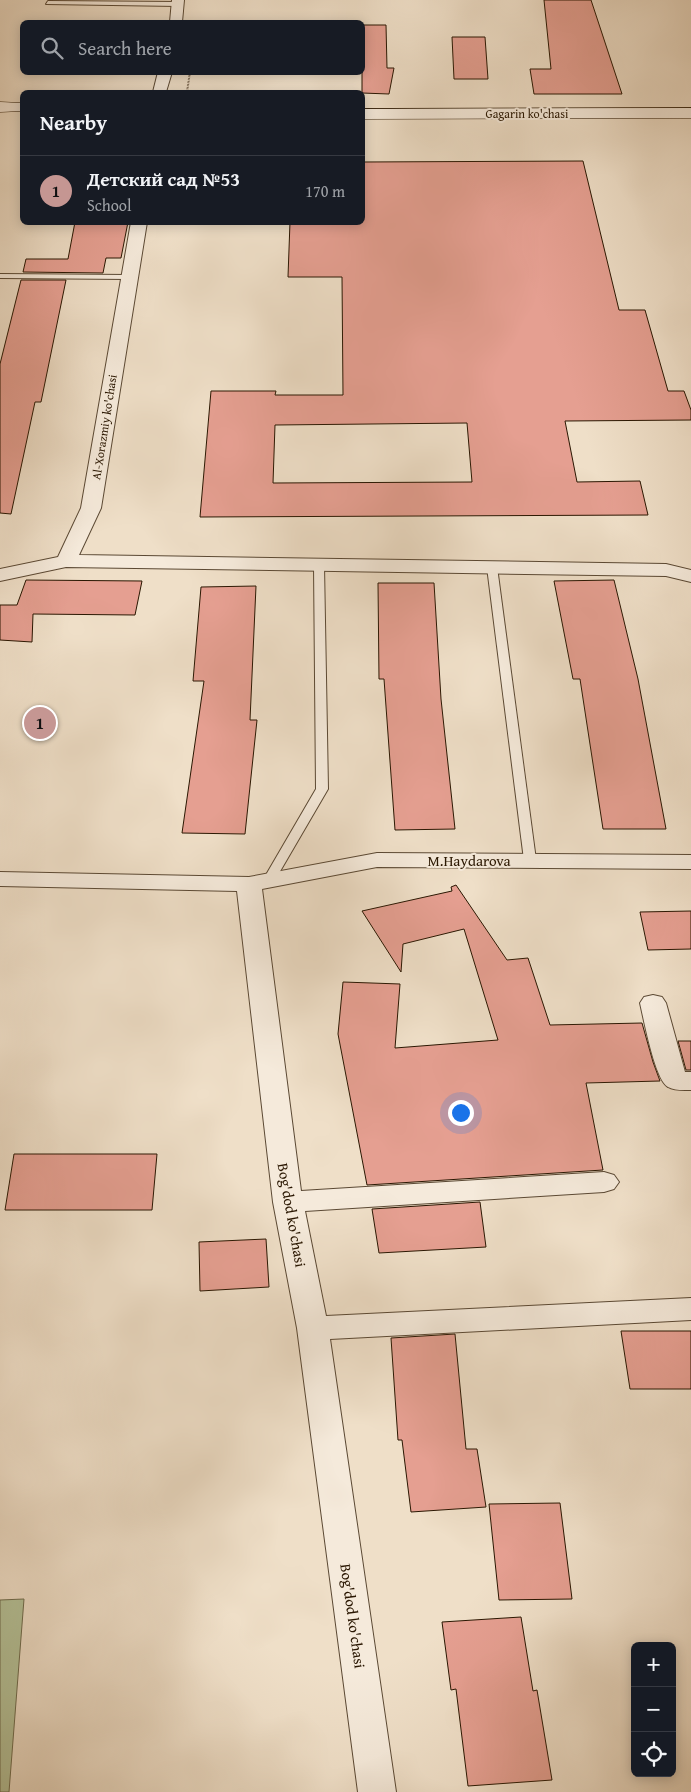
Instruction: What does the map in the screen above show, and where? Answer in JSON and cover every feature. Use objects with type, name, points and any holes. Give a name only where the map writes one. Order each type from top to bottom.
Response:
[{"type":"main road","points":[[0,107],[20,106]]},
{"type":"main road","name":"Gagarin ko'chasi","points":[[365,106],[691,106]]},
{"type":"main road","name":"Gagarin ko'chasi","points":[[365,114],[691,113]]},
{"type":"main road","points":[[0,114],[20,114]]},
{"type":"street","points":[[176,20],[178,2]]},
{"type":"street","points":[[160,90],[164,75]]},
{"type":"street","name":"Al-Xorazmiy ko'chasi","points":[[66,561],[91,508],[138,225]]},
{"type":"street","points":[[0,575],[66,561],[666,570],[691,576]]},
{"type":"street","name":"M.Haydarova","points":[[259,882],[377,860],[691,862]]},
{"type":"street","points":[[0,879],[259,882]]},
{"type":"street","name":"Bog'dod ko'chasi","points":[[259,882],[288,1202],[313,1328],[377,1792]]},
{"type":"street","points":[[653,1003],[672,1076],[678,1081],[691,1081]]},
{"type":"street","points":[[288,1202],[604,1182]]},
{"type":"street","points":[[313,1328],[691,1309]]},
{"type":"lane","points":[[48,3],[178,2]]},
{"type":"lane","points":[[0,276],[129,277]]},
{"type":"lane","points":[[259,882],[322,789],[319,565]]},
{"type":"lane","points":[[492,567],[530,860]]},
{"type":"path","points":[[187,90],[190,75]]},
{"type":"green space","points":[[24,1599],[9,1792],[0,1792],[0,1600]]},
{"type":"building","points":[[544,0],[591,0],[622,94],[534,94],[530,69],[551,69]]},
{"type":"building","points":[[365,25],[386,25],[387,68],[394,68],[389,94],[365,93],[365,90],[362,90],[362,75],[365,75]]},
{"type":"building","points":[[452,37],[485,37],[488,79],[454,79]]},
{"type":"building","points":[[583,161],[619,310],[645,310],[668,391],[684,391],[691,410],[691,420],[565,421],[577,482],[640,481],[648,515],[200,517],[211,391],[276,391],[275,395],[343,395],[342,277],[288,277],[290,225],[365,225],[365,162]],"holes":[[[467,423],[472,482],[273,483],[275,425]]]},
{"type":"building","points":[[74,225],[127,225],[121,258],[106,258],[103,273],[23,272],[26,259],[68,259]]},
{"type":"building","points":[[21,280],[66,280],[41,402],[35,402],[11,514],[0,513],[0,364]]},
{"type":"building","points":[[26,580],[142,581],[135,615],[33,614],[32,642],[0,640],[0,605],[17,605]]},
{"type":"building","points":[[614,580],[638,679],[666,829],[603,829],[580,679],[573,679],[554,581]]},
{"type":"building","points":[[378,583],[434,583],[441,699],[455,829],[395,830],[384,679],[379,679]]},
{"type":"building","points":[[256,586],[250,720],[257,720],[245,834],[182,833],[204,681],[193,681],[201,587]]},
{"type":"building","points":[[456,885],[507,960],[528,958],[550,1025],[642,1023],[660,1081],[586,1083],[603,1170],[367,1185],[338,1034],[343,982],[400,984],[395,1048],[498,1040],[464,929],[403,944],[401,972],[362,911],[452,891],[451,887]]},
{"type":"building","points":[[691,911],[691,949],[648,950],[640,912]]},
{"type":"building","points":[[678,1041],[691,1041],[691,1070],[686,1070]]},
{"type":"building","points":[[14,1154],[157,1154],[152,1210],[5,1210]]},
{"type":"building","points":[[480,1202],[486,1247],[379,1253],[372,1209]]},
{"type":"building","points":[[266,1239],[269,1287],[200,1291],[199,1242]]},
{"type":"building","points":[[621,1331],[691,1331],[691,1389],[630,1389]]},
{"type":"building","points":[[455,1334],[466,1449],[477,1449],[486,1507],[411,1512],[402,1440],[398,1440],[391,1338]]},
{"type":"building","points":[[560,1503],[572,1599],[499,1600],[489,1504]]},
{"type":"building","points":[[521,1617],[533,1691],[537,1690],[552,1780],[468,1786],[456,1689],[451,1690],[442,1622]]},
{"type":"place","name":"Детский сад №53","points":[[40,723]]}]
